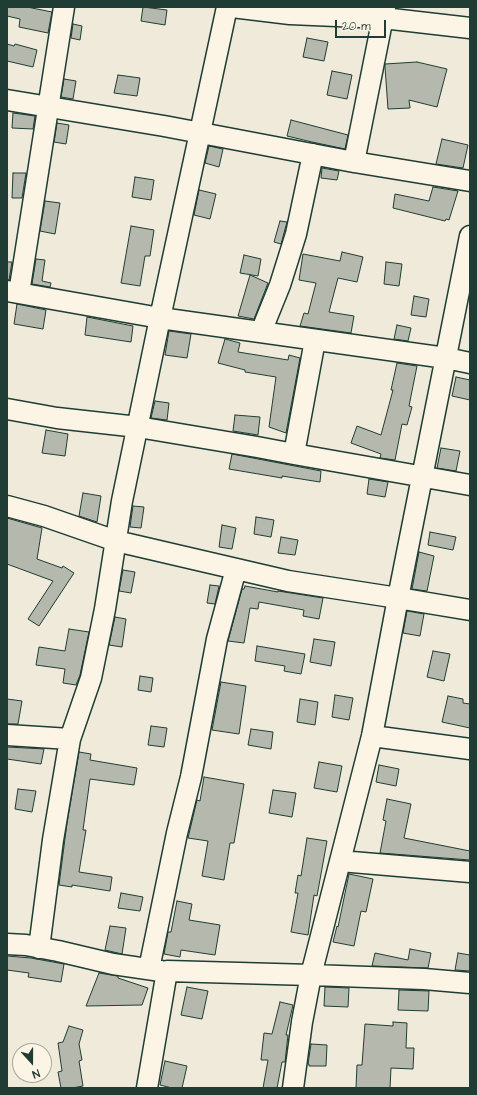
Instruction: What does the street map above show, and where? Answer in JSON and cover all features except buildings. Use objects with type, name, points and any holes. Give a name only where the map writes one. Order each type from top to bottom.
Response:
[{"type":"street","points":[[64,7],[48,107],[13,292],[160,318],[446,358],[470,363]]},
{"type":"street","points":[[40,948],[53,840],[70,739],[90,678],[105,609],[122,501],[227,7]]},
{"type":"street","points":[[232,7],[290,14],[384,13],[470,28]]},
{"type":"street","points":[[354,162],[384,13]]},
{"type":"street","points":[[7,100],[164,126],[354,162],[470,181]]},
{"type":"street","points":[[261,332],[280,285],[296,234],[313,154]]},
{"type":"street","points":[[293,1088],[302,1022],[311,975],[372,736],[470,236]]},
{"type":"street","points":[[294,454],[315,340]]},
{"type":"street","points":[[7,409],[57,418],[138,427],[249,445],[470,485]]},
{"type":"street","points":[[7,506],[44,516],[116,541],[236,570],[288,581],[470,610]]},
{"type":"street","points":[[147,1088],[158,970],[177,833],[191,777],[217,639],[236,570]]},
{"type":"street","points":[[7,735],[70,739]]},
{"type":"street","points":[[372,736],[470,749]]},
{"type":"street","points":[[340,861],[470,872]]},
{"type":"street","points":[[7,944],[26,945],[113,964],[158,970],[424,979],[470,983]]}]
